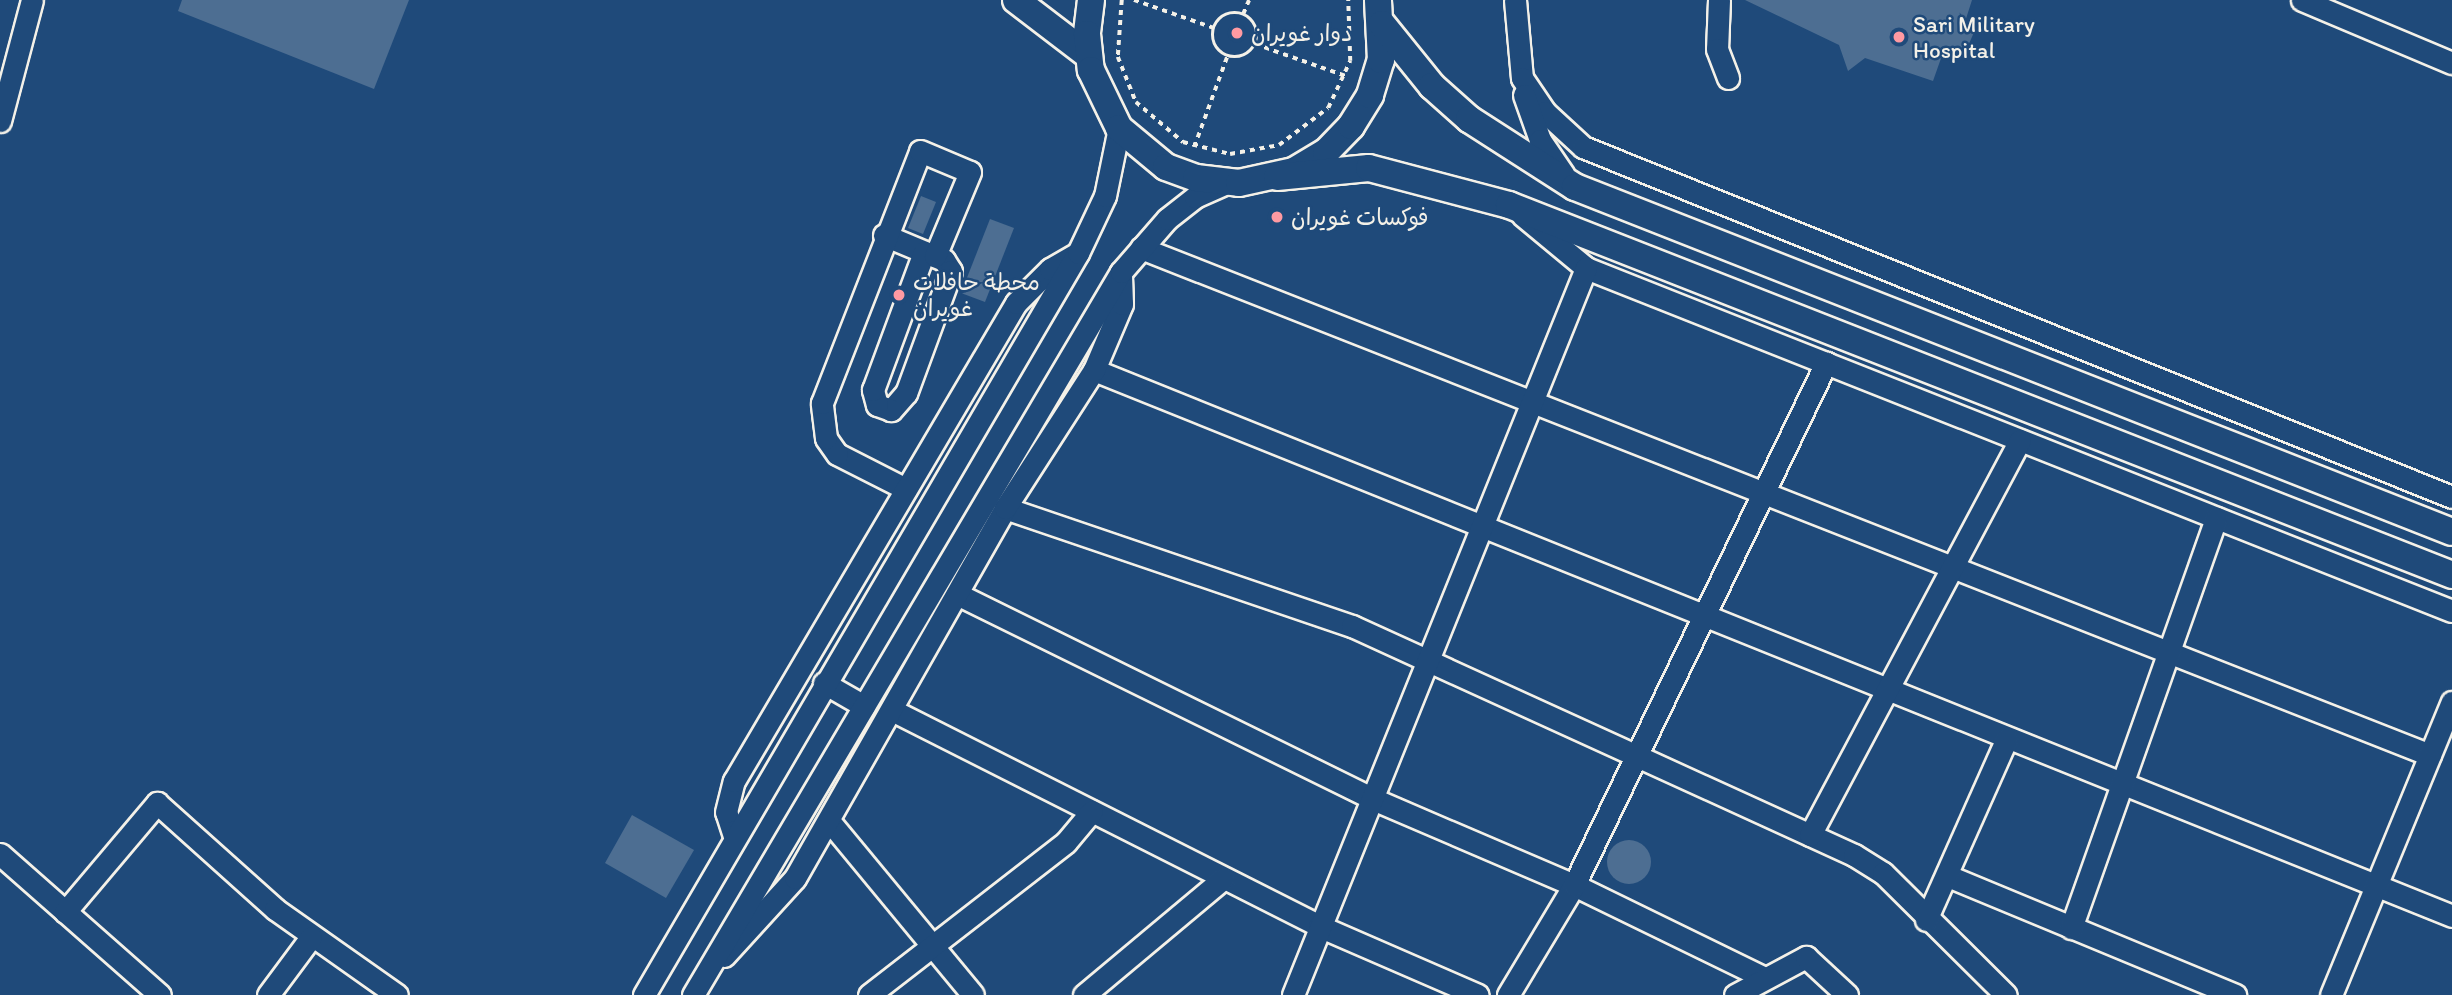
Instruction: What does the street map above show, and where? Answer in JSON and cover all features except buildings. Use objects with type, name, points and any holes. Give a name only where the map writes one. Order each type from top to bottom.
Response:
[{"type":"main road","points":[[1016,0],[1088,55]]},
{"type":"main road","points":[[1091,0],[1088,55],[1102,100],[1119,128],[1167,167],[1226,183],[1369,168],[1510,205],[2452,575]]},
{"type":"main road","points":[[1277,177],[1325,152],[1362,111],[1381,60],[1382,8]]},
{"type":"main road","points":[[1382,8],[1432,86],[1469,119],[1575,187],[2452,532]]},
{"type":"street","points":[[0,121],[32,0]]},
{"type":"street","points":[[1515,0],[1522,78],[1540,140],[1575,187]]},
{"type":"street","points":[[1719,0],[1717,49],[1728,78]]},
{"type":"street","points":[[2302,0],[2452,63]]},
{"type":"street","points":[[1522,78],[1545,112],[1583,147],[2452,497]]},
{"type":"street","points":[[644,995],[734,836],[1078,253],[1105,196],[1119,128]]},
{"type":"street","points":[[884,235],[930,254],[950,266],[950,280],[906,393],[897,407],[886,409],[874,401],[873,390],[930,254],[970,177],[966,169],[934,154],[914,155],[884,235],[824,395],[822,416],[826,438],[837,454],[911,481],[941,486]]},
{"type":"street","points":[[693,995],[1121,272],[1141,247],[1185,204],[1226,183]]},
{"type":"street","points":[[1510,205],[1586,268],[2452,611]]},
{"type":"street","points":[[1141,247],[2171,652],[2440,744]]},
{"type":"street","points":[[734,836],[727,796],[1016,303],[1050,269],[1078,253]]},
{"type":"street","points":[[1293,995],[1427,660],[1484,527],[1586,268]]},
{"type":"street","points":[[705,975],[777,903],[830,822],[1005,508],[1094,370],[1122,304],[1121,272]]},
{"type":"street","points":[[1508,995],[1574,885],[1766,495],[1826,363]]},
{"type":"street","points":[[1094,370],[2452,916]]},
{"type":"street","points":[[1810,835],[2021,440]]},
{"type":"street","points":[[1005,508],[1352,626],[1810,835],[1883,873],[1926,920],[2006,995]]},
{"type":"street","points":[[2071,928],[2125,784],[2216,517]]},
{"type":"street","points":[[957,594],[1373,799],[1574,885],[1765,978]]},
{"type":"street","points":[[824,683],[864,706]]},
{"type":"street","points":[[2331,995],[2440,744],[2452,702]]},
{"type":"street","points":[[776,710],[800,724]]},
{"type":"street","points":[[892,710],[1319,926],[1478,995]]},
{"type":"street","points":[[1926,920],[1948,876],[2007,738]]},
{"type":"street","points":[[65,912],[157,803],[311,937],[397,995]]},
{"type":"street","points":[[869,995],[931,943],[1066,842],[1092,811]]},
{"type":"street","points":[[830,822],[973,995]]},
{"type":"street","points":[[0,854],[160,995]]},
{"type":"street","points":[[1948,876],[2235,995]]},
{"type":"street","points":[[1084,995],[1224,878]]},
{"type":"street","points":[[268,995],[311,937]]},
{"type":"street","points":[[1735,995],[1805,957],[1847,995]]},
{"type":"path","points":[[1122,0],[1116,45],[1130,92],[1152,121],[1194,147],[1230,154],[1279,145],[1320,117],[1346,76],[1353,38],[1348,0]]},
{"type":"path","points":[[1134,0],[1214,28]]},
{"type":"path","points":[[1243,15],[1249,0]]},
{"type":"path","points":[[1243,15],[1255,27],[1255,44],[1243,56],[1227,56],[1214,45],[1214,28],[1224,16],[1243,15]]},
{"type":"path","points":[[1255,44],[1346,76]]},
{"type":"path","points":[[1194,147],[1227,56]]},
{"type":"place","name":"دوار غويران","points":[[1237,33]]},
{"type":"place","name":"Sari Military Hospital","points":[[1899,37]]},
{"type":"place","name":"فوكسات غويران","points":[[1277,217]]},
{"type":"place","name":"محطة حافلات غويران","points":[[899,295]]}]
